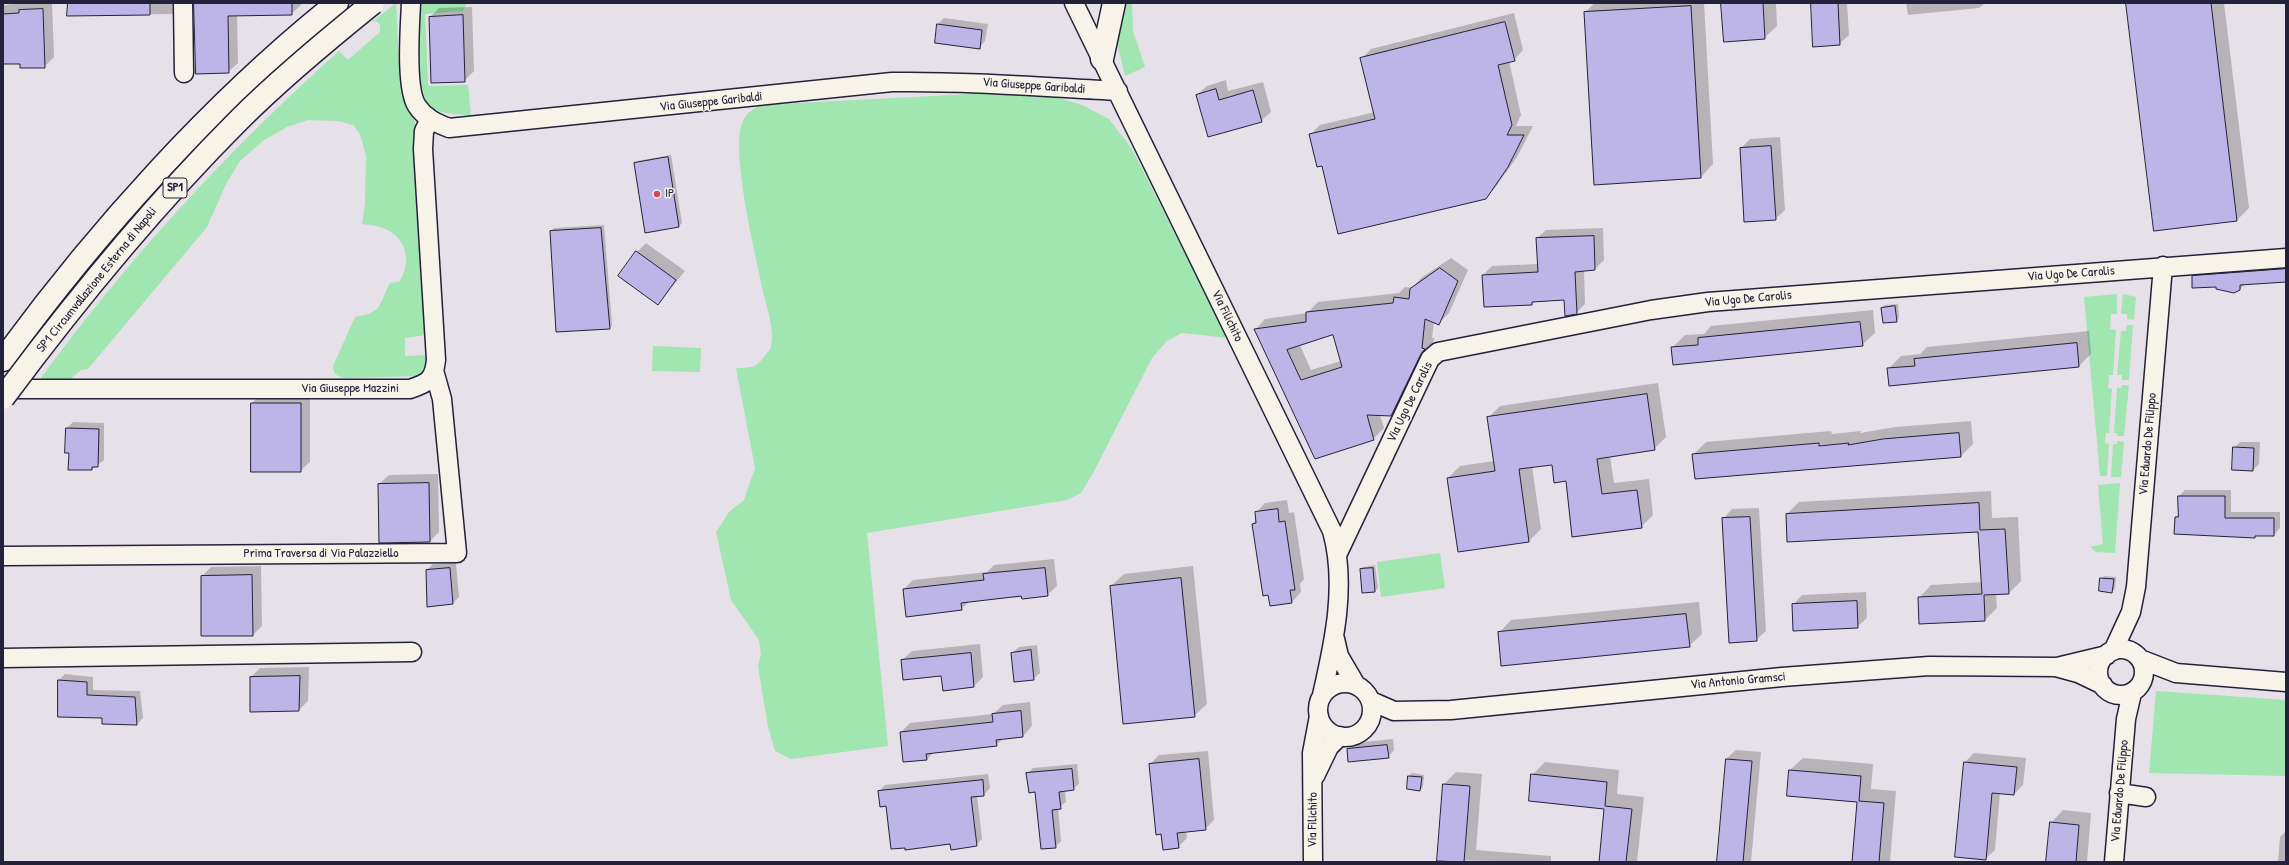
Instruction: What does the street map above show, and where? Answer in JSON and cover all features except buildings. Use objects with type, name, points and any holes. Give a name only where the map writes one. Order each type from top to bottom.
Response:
[{"type":"highway","name":"SP1 Circumvallazione Esterna di Napoli","points":[[3,360],[89,252],[177,151],[273,58],[337,3]]},
{"type":"highway","name":"SP1 Circumvallazione Esterna di Napoli","points":[[3,398],[102,272],[194,166],[288,74],[373,3]]},
{"type":"highway","points":[[1102,59],[1114,3]]},
{"type":"street","points":[[183,3],[184,73]]},
{"type":"street","name":"Via Giuseppe Garibaldi","points":[[411,3],[412,90],[416,105],[430,119],[449,128],[892,82],[950,81],[1003,83],[1118,91]]},
{"type":"street","name":"Via Filichito","points":[[1074,3],[1332,531],[1338,553],[1339,570],[1334,638],[1322,695]]},
{"type":"street","points":[[430,119],[424,131],[423,149],[436,360],[435,374]]},
{"type":"street","name":"Via Ugo De Carolis","points":[[1338,553],[1430,359],[1438,352],[1651,310],[1708,302],[2163,266],[2286,258]]},
{"type":"street","name":"Via Eduardo De Filippo","points":[[2110,653],[2131,612],[2139,562],[2163,266]]},
{"type":"street","name":"Via Giuseppe Mazzini","points":[[3,389],[410,389],[422,385],[435,374]]},
{"type":"street","name":"Prima Traversa di Via Palazziello","points":[[3,556],[457,553],[458,547],[442,399],[435,374]]},
{"type":"street","name":"Via Eduardo De Filippo","points":[[2128,620],[2137,656]]},
{"type":"street","name":"Via Filichito","points":[[1334,638],[1339,656],[1356,685]]},
{"type":"street","points":[[2176,673],[2122,689],[2099,676],[2099,668],[2100,662],[2110,653],[2127,650],[2176,673],[2286,682]]},
{"type":"street","points":[[3,658],[412,652]]},
{"type":"street","name":"Via Antonio Gramsci","points":[[2056,668],[2110,653]]},
{"type":"street","points":[[2122,689],[2144,670],[2137,656]]},
{"type":"street","name":"Via Antonio Gramsci","points":[[1371,701],[1394,711],[1420,712],[1891,668],[1929,666],[2056,668],[2078,673],[2122,689]]},
{"type":"street","points":[[1346,683],[1356,685],[1366,693],[1371,701],[1371,716],[1363,730],[1353,736],[1340,736],[1329,732],[1322,725],[1319,716],[1319,704],[1322,695],[1337,684],[1346,683]]},
{"type":"street","name":"Via Eduardo De Filippo","points":[[2114,862],[2126,720],[2122,689]]},
{"type":"street","name":"Via Antonio Gramsci","points":[[1363,730],[1420,712]]},
{"type":"street","name":"Via Filichito","points":[[1314,862],[1312,821],[1314,779],[1312,754],[1319,716]]},
{"type":"street","name":"Via Filichito","points":[[1314,779],[1329,748],[1340,736]]},
{"type":"street","points":[[2120,793],[2146,797]]},
{"type":"green space","points":[[396,3],[400,85],[404,87],[419,137],[434,334],[405,338],[405,356],[432,355],[431,367],[420,376],[345,378],[338,376],[334,371],[333,366],[355,317],[371,313],[376,310],[390,283],[399,282],[405,268],[406,254],[404,247],[395,235],[383,228],[362,224],[365,204],[366,156],[360,134],[353,125],[338,121],[308,120],[287,127],[264,140],[240,161],[226,184],[207,227],[88,369],[81,370],[68,381],[38,382],[107,293],[180,208],[257,128],[339,51],[348,60],[380,32],[380,25],[376,21],[372,22]]},
{"type":"green space","points":[[417,3],[467,3],[463,11],[425,14],[428,86],[468,85],[471,115],[449,114],[438,111],[429,106],[423,97],[417,72],[416,58]]},
{"type":"green space","points":[[1119,3],[1132,3],[1133,31],[1145,67],[1125,76],[1116,39]]},
{"type":"green space","points":[[990,93],[1052,96],[1082,105],[1109,119],[1132,149],[1228,338],[1182,333],[1167,341],[1152,358],[1092,475],[1081,493],[1067,500],[867,533],[888,746],[791,759],[775,751],[768,727],[758,666],[761,654],[759,640],[731,600],[716,532],[729,512],[744,500],[755,468],[736,368],[754,366],[760,362],[770,349],[772,340],[770,320],[751,232],[742,179],[739,155],[740,135],[743,121],[748,113],[761,105]]},
{"type":"green space","points":[[2117,294],[2117,314],[2111,314],[2110,329],[2116,330],[2113,375],[2109,375],[2108,388],[2112,389],[2109,433],[2106,433],[2105,443],[2109,444],[2107,476],[2100,476],[2084,297]]},
{"type":"green space","points":[[2123,294],[2136,297],[2134,320],[2127,319],[2127,314],[2121,314]]},
{"type":"green space","points":[[2127,325],[2133,325],[2129,380],[2122,380],[2122,375],[2117,375],[2121,331],[2126,331]]},
{"type":"green space","points":[[653,346],[701,348],[700,372],[652,371]]},
{"type":"green space","points":[[2122,385],[2129,385],[2124,436],[2117,436],[2117,433],[2114,433],[2117,388],[2121,388]]},
{"type":"green space","points":[[2117,441],[2124,442],[2121,477],[2111,477],[2113,444],[2117,444]]},
{"type":"green space","points":[[2120,483],[2115,553],[2096,552],[2090,547],[2103,544],[2098,485]]},
{"type":"green space","points":[[1440,553],[1445,588],[1381,597],[1377,562]]},
{"type":"green space","points":[[2156,691],[2286,700],[2286,776],[2149,773]]},
{"type":"place","name":"IP","points":[[657,194]]}]
